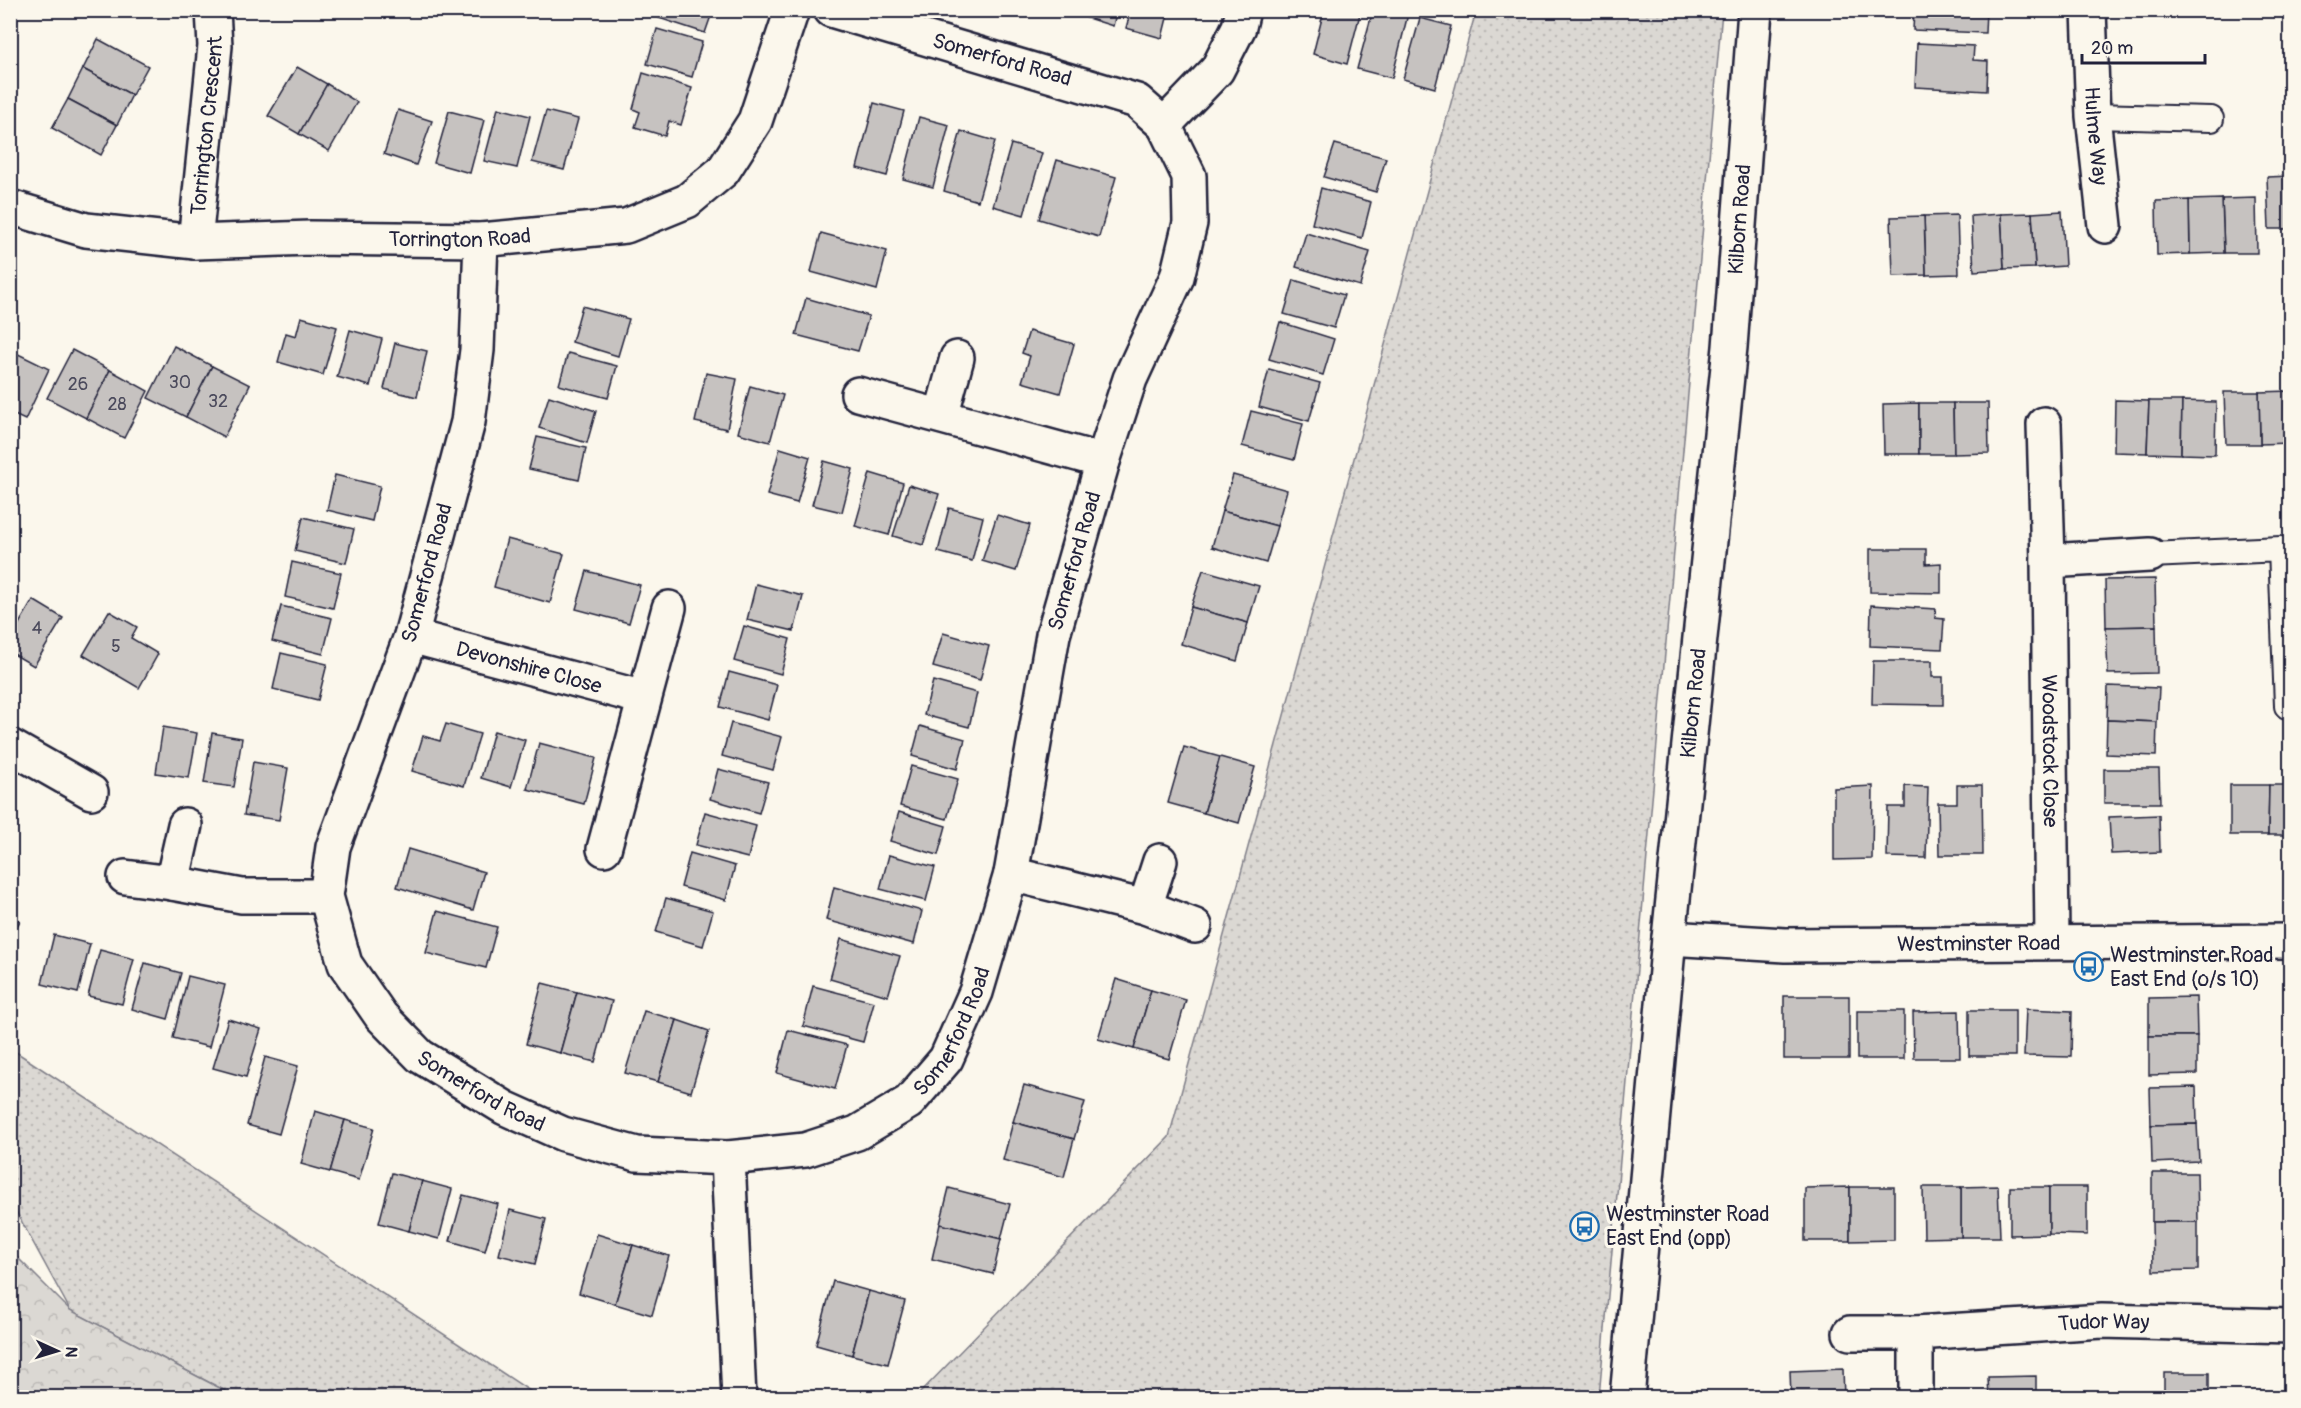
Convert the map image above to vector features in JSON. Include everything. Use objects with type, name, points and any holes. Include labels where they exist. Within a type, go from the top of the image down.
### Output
[{"type":"street","name":"Torrington Crescent","points":[[195,242],[215,46],[213,10]]},
{"type":"street","name":"Torrington Road","points":[[10,207],[86,230],[195,242],[310,238],[481,240],[626,226],[687,201],[723,171],[755,121],[792,10]]},
{"type":"street","name":"Somerford Road","points":[[481,240],[477,350],[468,422],[411,636],[333,847],[326,896],[345,964],[381,1016],[420,1056],[505,1108],[563,1134],[637,1154],[728,1158],[805,1150],[857,1134],[909,1102],[946,1059],[976,992],[1011,874],[1053,635],[1103,461],[1130,379],[1177,277],[1190,223],[1189,176],[1164,125],[1137,101],[831,10]]},
{"type":"street","points":[[1164,125],[1217,70],[1239,27],[1243,10]]},
{"type":"street","name":"Kilborn Road","points":[[1627,1398],[1669,939],[1730,347],[1755,10]]},
{"type":"street","name":"Hulme Way","points":[[2089,10],[2093,116],[2105,226]]},
{"type":"street","points":[[941,416],[957,358]]},
{"type":"street","points":[[858,394],[1103,461]]},
{"type":"street","name":"Woodstock Close","points":[[2044,424],[2048,561],[2052,941]]},
{"type":"street","points":[[2048,561],[2150,555]]},
{"type":"street","points":[[604,849],[669,608]]},
{"type":"street","name":"Devonshire Close","points":[[411,636],[644,698]]},
{"type":"street","points":[[10,746],[91,792]]},
{"type":"street","points":[[172,883],[185,825]]},
{"type":"street","points":[[1145,907],[1160,861]]},
{"type":"street","points":[[1011,874],[1145,907],[1195,926]]},
{"type":"street","points":[[125,877],[243,896],[326,896]]},
{"type":"street","name":"Westminster Road","points":[[1669,939],[1785,945],[2052,941],[2290,941]]},
{"type":"street","points":[[728,1158],[739,1398]]},
{"type":"street","name":"Tudor Way","points":[[1850,1333],[1916,1333],[2102,1321],[2290,1326]]},
{"type":"street","points":[[1916,1333],[1916,1398]]},
{"type":"lane","points":[[2093,116],[2211,119]]},
{"type":"lane","points":[[2150,555],[2281,549],[2287,706]]},
{"type":"green space","points":[[1476,11],[1722,11],[1599,1397],[916,1397],[1169,1137]]},
{"type":"green space","points":[[10,1048],[539,1397],[237,1397],[70,1310],[11,1202]]},
{"type":"green space","points":[[11,1251],[70,1310],[237,1397],[11,1397]]},
{"type":"building","points":[[662,10],[713,10],[705,33],[659,18]]},
{"type":"building","points":[[1082,10],[1117,10],[1113,26],[1081,16]]},
{"type":"building","points":[[1131,10],[1169,10],[1162,38],[1126,28]]},
{"type":"building","points":[[1324,10],[1361,10],[1347,64],[1313,54]]},
{"type":"building","points":[[1373,10],[1393,10],[1408,14],[1392,78],[1357,69]]},
{"type":"building","points":[[1914,10],[1986,10],[1985,33],[1913,30]]},
{"type":"building","points":[[1420,18],[1451,26],[1435,88],[1403,79]]},
{"type":"building","points":[[657,29],[702,42],[692,77],[647,64]]},
{"type":"building","points":[[98,39],[148,66],[132,95],[83,69]]},
{"type":"building","points":[[1917,43],[1974,46],[1973,60],[1988,61],[1987,91],[1915,87]]},
{"type":"building","points":[[297,67],[327,84],[299,134],[268,116]]},
{"type":"building","points":[[83,69],[132,95],[117,125],[68,99]]},
{"type":"building","points":[[643,73],[692,88],[681,125],[669,121],[665,136],[635,127],[640,112],[633,109]]},
{"type":"building","points":[[327,84],[357,102],[329,151],[299,134]]},
{"type":"building","points":[[68,99],[117,125],[101,155],[52,128]]},
{"type":"building","points":[[874,103],[904,111],[887,176],[857,168]]},
{"type":"building","points":[[498,108],[530,116],[517,168],[484,161]]},
{"type":"building","points":[[398,110],[432,121],[416,165],[384,154]]},
{"type":"building","points":[[449,111],[484,120],[470,173],[434,163]]},
{"type":"building","points":[[546,111],[578,119],[564,170],[532,162]]},
{"type":"building","points":[[919,117],[949,125],[933,187],[903,179]]},
{"type":"building","points":[[961,131],[995,141],[978,201],[944,191]]},
{"type":"building","points":[[1011,144],[1042,153],[1024,215],[993,206]]},
{"type":"building","points":[[1335,144],[1386,158],[1376,192],[1324,177]]},
{"type":"building","points":[[1057,160],[1116,177],[1099,237],[1039,219]]},
{"type":"building","points":[[2290,176],[2290,229],[2269,229],[2267,177]]},
{"type":"building","points":[[1321,188],[1371,202],[1362,238],[1312,224]]},
{"type":"building","points":[[2256,198],[2257,253],[2224,253],[2222,199]]},
{"type":"building","points":[[2222,199],[2224,253],[2190,254],[2189,200]]},
{"type":"building","points":[[2189,200],[2190,254],[2157,255],[2156,201]]},
{"type":"building","points":[[2062,211],[2065,266],[2035,268],[2032,213]]},
{"type":"building","points":[[2032,213],[2035,268],[2004,269],[2001,214]]},
{"type":"building","points":[[2001,214],[2004,269],[1974,271],[1971,216]]},
{"type":"building","points":[[1957,215],[1959,274],[1926,275],[1924,216]]},
{"type":"building","points":[[1924,216],[1926,275],[1893,276],[1891,217]]},
{"type":"building","points":[[821,233],[887,251],[877,290],[811,272]]},
{"type":"building","points":[[1306,233],[1370,252],[1360,286],[1296,267]]},
{"type":"building","points":[[1294,280],[1344,295],[1334,328],[1284,314]]},
{"type":"building","points":[[806,298],[869,316],[858,351],[796,335]]},
{"type":"building","points":[[582,306],[629,319],[618,356],[572,342]]},
{"type":"building","points":[[301,317],[337,327],[323,375],[278,362],[286,333],[296,336]]},
{"type":"building","points":[[1280,322],[1334,339],[1323,375],[1269,359]]},
{"type":"building","points":[[350,330],[382,339],[370,386],[337,377]]},
{"type":"building","points":[[1029,331],[1074,344],[1060,393],[1022,382],[1030,356],[1022,353]]},
{"type":"building","points":[[395,343],[427,351],[417,397],[384,389]]},
{"type":"building","points":[[174,346],[212,366],[186,417],[148,398]]},
{"type":"building","points":[[72,350],[110,370],[86,418],[47,398]]},
{"type":"building","points":[[12,351],[49,369],[25,420],[10,413]]},
{"type":"building","points":[[568,353],[617,366],[608,398],[559,385]]},
{"type":"building","points":[[212,366],[250,385],[224,437],[186,417]]},
{"type":"building","points":[[1269,369],[1320,383],[1309,421],[1259,407]]},
{"type":"building","points":[[110,370],[148,391],[124,438],[86,418]]},
{"type":"building","points":[[706,373],[737,379],[727,429],[695,422]]},
{"type":"building","points":[[750,386],[783,395],[770,442],[738,433]]},
{"type":"building","points":[[2290,391],[2290,443],[2260,444],[2259,392]]},
{"type":"building","points":[[2224,392],[2259,392],[2260,444],[2226,444]]},
{"type":"building","points":[[549,396],[596,411],[587,443],[539,428]]},
{"type":"building","points":[[2115,400],[2149,401],[2147,453],[2114,452]]},
{"type":"building","points":[[2149,401],[2182,401],[2181,454],[2147,453]]},
{"type":"building","points":[[2182,401],[2216,402],[2215,455],[2181,454]]},
{"type":"building","points":[[1919,403],[1919,454],[1884,454],[1883,404]]},
{"type":"building","points":[[1919,403],[1953,403],[1954,454],[1919,454]]},
{"type":"building","points":[[1953,403],[1988,403],[1989,453],[1954,454]]},
{"type":"building","points":[[1251,411],[1303,424],[1294,460],[1242,446]]},
{"type":"building","points":[[537,437],[586,448],[579,480],[529,469]]},
{"type":"building","points":[[780,448],[810,457],[797,503],[767,495]]},
{"type":"building","points":[[824,461],[853,469],[842,512],[812,505]]},
{"type":"building","points":[[870,473],[903,483],[889,535],[855,526]]},
{"type":"building","points":[[335,475],[380,486],[372,521],[327,510]]},
{"type":"building","points":[[1233,475],[1287,490],[1277,526],[1222,511]]},
{"type":"building","points":[[909,485],[939,494],[923,545],[893,536]]},
{"type":"building","points":[[949,508],[983,517],[972,561],[938,552]]},
{"type":"building","points":[[1222,511],[1277,526],[1266,563],[1212,547]]},
{"type":"building","points":[[997,515],[1030,525],[1016,571],[982,561]]},
{"type":"building","points":[[303,517],[354,529],[346,563],[295,551]]},
{"type":"building","points":[[507,539],[564,554],[550,603],[494,587]]},
{"type":"building","points":[[1870,549],[1926,549],[1926,564],[1941,563],[1941,593],[1870,592]]},
{"type":"building","points":[[292,562],[341,573],[333,608],[285,597]]},
{"type":"building","points":[[1203,570],[1259,586],[1248,623],[1191,607]]},
{"type":"building","points":[[587,571],[640,585],[629,623],[576,609]]},
{"type":"building","points":[[2155,579],[2156,626],[2106,627],[2105,580]]},
{"type":"building","points":[[756,584],[803,596],[794,631],[747,620]]},
{"type":"building","points":[[33,600],[63,618],[34,666],[10,652],[10,639]]},
{"type":"building","points":[[1871,605],[1936,609],[1935,618],[1944,619],[1942,649],[1870,646]]},
{"type":"building","points":[[281,606],[332,618],[323,654],[272,641]]},
{"type":"building","points":[[1191,607],[1248,623],[1237,661],[1181,644]]},
{"type":"building","points":[[109,611],[137,627],[131,638],[158,654],[139,688],[83,655]]},
{"type":"building","points":[[744,626],[790,639],[781,674],[734,661]]},
{"type":"building","points":[[2156,626],[2157,673],[2108,674],[2106,627]]},
{"type":"building","points":[[943,633],[989,646],[980,680],[933,667]]},
{"type":"building","points":[[281,653],[327,664],[318,700],[273,689]]},
{"type":"building","points":[[1873,661],[1932,661],[1932,677],[1943,677],[1943,705],[1872,704]]},
{"type":"building","points":[[729,672],[777,685],[768,720],[720,707]]},
{"type":"building","points":[[933,681],[977,693],[969,727],[924,715]]},
{"type":"building","points":[[2108,686],[2159,688],[2157,722],[2107,720]]},
{"type":"building","points":[[2107,720],[2157,722],[2156,756],[2106,754]]},
{"type":"building","points":[[731,723],[782,737],[773,770],[722,756]]},
{"type":"building","points":[[446,724],[480,734],[464,786],[412,771],[423,736],[440,741]]},
{"type":"building","points":[[920,726],[965,739],[957,769],[912,756]]},
{"type":"building","points":[[163,727],[197,733],[189,778],[156,773]]},
{"type":"building","points":[[494,731],[525,740],[511,787],[481,778]]},
{"type":"building","points":[[212,733],[242,738],[234,787],[204,783]]},
{"type":"building","points":[[539,743],[596,758],[584,804],[527,789]]},
{"type":"building","points":[[1184,747],[1220,757],[1204,813],[1168,803]]},
{"type":"building","points":[[1220,757],[1255,767],[1239,823],[1204,813]]},
{"type":"building","points":[[253,762],[288,768],[279,820],[244,815]]},
{"type":"building","points":[[911,766],[958,779],[947,819],[900,806]]},
{"type":"building","points":[[718,769],[768,782],[759,813],[710,799]]},
{"type":"building","points":[[2104,769],[2159,769],[2160,803],[2104,803]]},
{"type":"building","points":[[1957,785],[1982,785],[1983,855],[1939,855],[1938,803],[1957,803]]},
{"type":"building","points":[[2230,785],[2269,785],[2268,835],[2230,835]]},
{"type":"building","points":[[2269,785],[2290,785],[2290,835],[2268,835]]},
{"type":"building","points":[[1873,786],[1872,859],[1834,860],[1834,788]]},
{"type":"building","points":[[1905,786],[1928,787],[1926,858],[1887,857],[1888,807],[1905,807]]},
{"type":"building","points":[[705,812],[756,826],[748,858],[696,845]]},
{"type":"building","points":[[899,812],[946,826],[938,855],[890,841]]},
{"type":"building","points":[[2159,815],[2160,852],[2111,854],[2109,817]]},
{"type":"building","points":[[408,849],[484,872],[473,910],[397,887]]},
{"type":"building","points":[[690,853],[735,866],[726,900],[681,887]]},
{"type":"building","points":[[889,855],[935,867],[926,901],[880,889]]},
{"type":"building","points":[[834,887],[922,911],[914,944],[826,920]]},
{"type":"building","points":[[666,898],[713,911],[703,946],[656,932]]},
{"type":"building","points":[[437,911],[497,927],[486,968],[426,953]]},
{"type":"building","points":[[10,915],[20,921],[10,938]]},
{"type":"building","points":[[54,935],[90,944],[78,993],[42,984]]},
{"type":"building","points":[[841,939],[900,956],[888,996],[830,979]]},
{"type":"building","points":[[100,950],[134,959],[122,1004],[88,996]]},
{"type":"building","points":[[145,963],[181,973],[168,1019],[132,1009]]},
{"type":"building","points":[[188,976],[225,985],[209,1047],[173,1038]]},
{"type":"building","points":[[1116,979],[1151,990],[1134,1049],[1098,1039]]},
{"type":"building","points":[[542,983],[577,992],[560,1053],[526,1044]]},
{"type":"building","points":[[813,986],[874,1002],[863,1042],[803,1026]]},
{"type":"building","points":[[1151,990],[1186,1000],[1169,1059],[1134,1049]]},
{"type":"building","points":[[577,992],[612,1001],[595,1062],[560,1053]]},
{"type":"building","points":[[1784,996],[1849,996],[1849,1059],[1784,1059]]},
{"type":"building","points":[[2196,997],[2197,1036],[2149,1036],[2149,998]]},
{"type":"building","points":[[2026,1009],[2072,1011],[2071,1057],[2024,1056]]},
{"type":"building","points":[[1969,1010],[2015,1010],[2015,1056],[1969,1056]]},
{"type":"building","points":[[644,1011],[677,1020],[658,1082],[625,1073]]},
{"type":"building","points":[[1857,1011],[1904,1011],[1904,1059],[1857,1059]]},
{"type":"building","points":[[1959,1011],[1960,1058],[1914,1058],[1913,1012]]},
{"type":"building","points":[[228,1019],[261,1029],[246,1077],[213,1068]]},
{"type":"building","points":[[677,1020],[709,1031],[691,1092],[658,1082]]},
{"type":"building","points":[[788,1030],[847,1045],[835,1089],[777,1073]]},
{"type":"building","points":[[2149,1036],[2197,1036],[2197,1074],[2149,1075]]},
{"type":"building","points":[[265,1057],[298,1066],[279,1134],[247,1125]]},
{"type":"building","points":[[1024,1085],[1085,1102],[1074,1139],[1013,1122]]},
{"type":"building","points":[[2196,1087],[2197,1124],[2151,1125],[2150,1088]]},
{"type":"building","points":[[315,1111],[345,1120],[330,1172],[301,1164]]},
{"type":"building","points":[[345,1120],[374,1128],[359,1180],[330,1172]]},
{"type":"building","points":[[1013,1122],[1074,1139],[1064,1177],[1003,1160]]},
{"type":"building","points":[[2197,1124],[2199,1161],[2152,1163],[2151,1125]]},
{"type":"building","points":[[392,1173],[422,1181],[409,1231],[379,1223]]},
{"type":"building","points":[[2152,1173],[2197,1173],[2198,1222],[2152,1222]]},
{"type":"building","points":[[422,1181],[452,1189],[439,1239],[409,1231]]},
{"type":"building","points":[[1998,1186],[2000,1237],[1961,1237],[1961,1187]]},
{"type":"building","points":[[1850,1187],[1850,1241],[1805,1241],[1805,1188]]},
{"type":"building","points":[[1850,1187],[1894,1187],[1894,1240],[1850,1241]]},
{"type":"building","points":[[1923,1187],[1961,1187],[1961,1237],[1924,1238]]},
{"type":"building","points":[[2010,1187],[2049,1187],[2049,1234],[2010,1235]]},
{"type":"building","points":[[2049,1187],[2087,1187],[2087,1235],[2049,1234]]},
{"type":"building","points":[[949,1188],[1010,1204],[1001,1239],[940,1224]]},
{"type":"building","points":[[463,1195],[498,1204],[485,1251],[450,1241]]},
{"type":"building","points":[[510,1210],[546,1219],[535,1264],[499,1255]]},
{"type":"building","points":[[2152,1222],[2198,1222],[2198,1270],[2153,1271]]},
{"type":"building","points":[[940,1224],[1001,1239],[993,1274],[932,1259]]},
{"type":"building","points":[[597,1234],[633,1245],[615,1304],[579,1293]]},
{"type":"building","points":[[633,1245],[669,1256],[652,1315],[615,1304]]},
{"type":"building","points":[[833,1281],[869,1291],[852,1355],[816,1345]]},
{"type":"building","points":[[869,1291],[905,1301],[888,1364],[852,1355]]},
{"type":"building","points":[[1843,1369],[1844,1398],[1791,1398],[1790,1371]]},
{"type":"building","points":[[2164,1373],[2209,1373],[2209,1398],[2164,1398]]},
{"type":"building","points":[[2036,1376],[2036,1398],[1989,1398],[1988,1377]]},
{"type":"place","name":"Westminster Road East End (o/s 10)","points":[[2089,967]]},
{"type":"place","name":"Westminster Road East End (opp)","points":[[1585,1226]]}]
